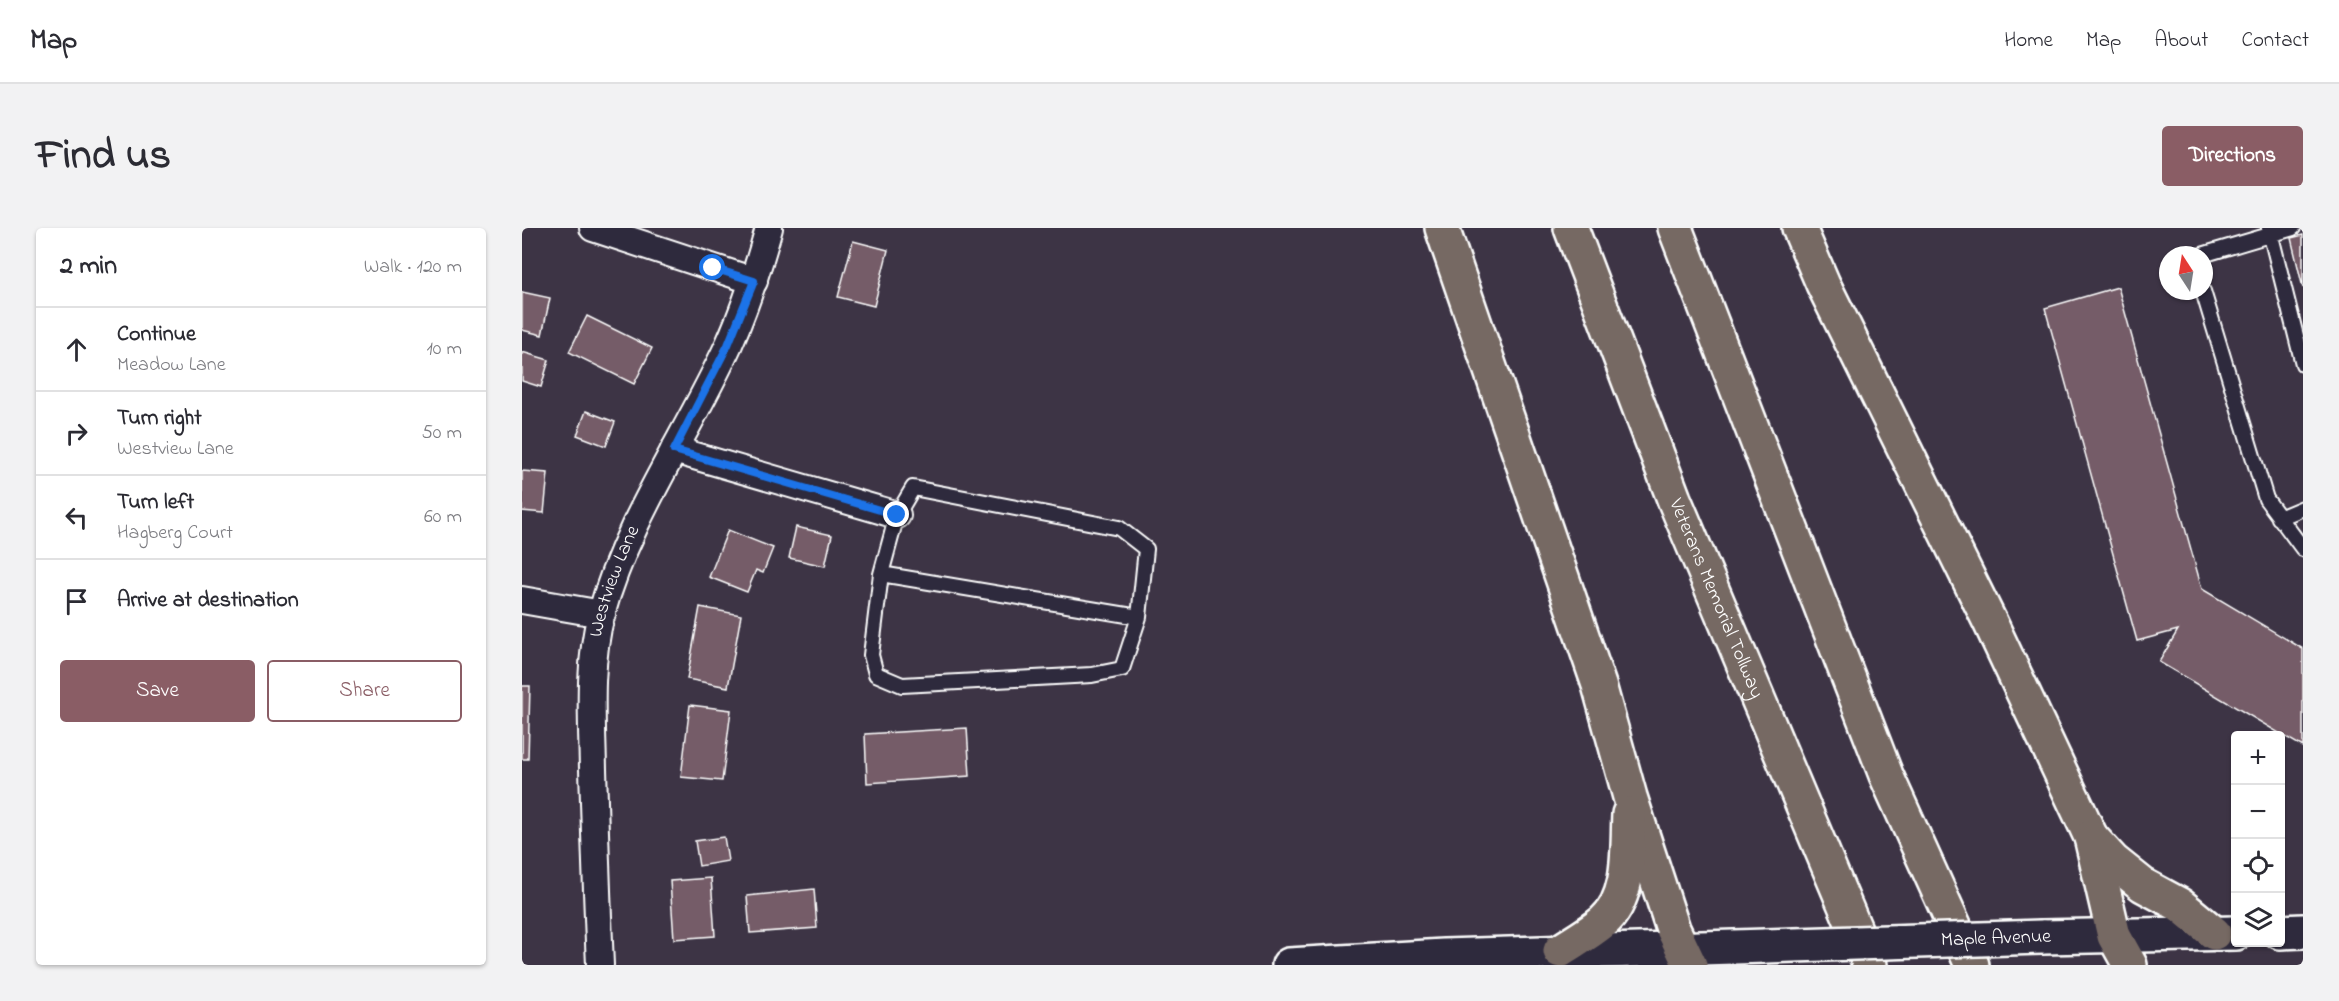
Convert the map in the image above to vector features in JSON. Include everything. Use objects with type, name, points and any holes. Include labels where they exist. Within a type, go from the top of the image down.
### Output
[{"type":"highway","points":[[1442,228],[1599,685],[1630,797],[1673,929],[1687,957]]},
{"type":"highway","name":"Veterans Memorial Tollway","points":[[1571,228],[1674,500],[1870,965]]},
{"type":"highway","points":[[1675,228],[1886,775],[1972,965]]},
{"type":"highway","points":[[1799,228],[1823,284],[1990,622],[2091,837],[2114,936],[2130,965]]},
{"type":"highway","points":[[1560,951],[1605,921],[1619,903],[1625,878],[1630,797]]},
{"type":"highway","points":[[2091,837],[2113,861],[2144,885],[2224,933]]},
{"type":"main road","points":[[2285,932],[2303,931]]},
{"type":"main road","name":"Maple Avenue","points":[[1289,965],[1560,951],[1687,957],[1766,946],[2224,933]]},
{"type":"street","points":[[593,228],[754,281]]},
{"type":"street","name":"Westview Lane","points":[[600,965],[592,730],[595,656],[602,614],[628,544],[728,345],[754,281],[769,228]]},
{"type":"street","points":[[674,450],[897,515]]},
{"type":"street","points":[[522,600],[602,614]]},
{"type":"lane","points":[[2213,251],[2270,231],[2293,228]]},
{"type":"lane","points":[[2270,231],[2303,364]]},
{"type":"lane","points":[[2206,300],[2266,499],[2303,549]]},
{"type":"lane","points":[[913,488],[1119,528],[1146,549],[1139,617],[1122,669],[1092,675],[902,686],[876,674],[871,655],[881,574],[897,515],[913,488]]},
{"type":"lane","points":[[2279,518],[2303,508]]},
{"type":"lane","points":[[881,574],[1139,617]]},
{"type":"building","points":[[2303,235],[2303,288],[2291,238]]},
{"type":"building","points":[[853,241],[888,250],[874,306],[838,297]]},
{"type":"building","points":[[2118,287],[2202,589],[2303,649],[2303,747],[2285,736],[2285,731],[2276,731],[2159,662],[2178,630],[2137,641],[2045,308]]},
{"type":"building","points":[[522,292],[550,298],[542,335],[522,330]]},
{"type":"building","points":[[587,316],[652,348],[634,384],[569,352]]},
{"type":"building","points":[[522,352],[549,360],[541,387],[522,381]]},
{"type":"building","points":[[586,411],[615,422],[606,446],[577,435]]},
{"type":"building","points":[[522,471],[548,473],[544,513],[522,511]]},
{"type":"building","points":[[796,527],[832,535],[825,566],[789,558]]},
{"type":"building","points":[[728,530],[773,548],[763,573],[756,570],[747,592],[709,577]]},
{"type":"building","points":[[700,607],[741,615],[728,687],[687,679]]},
{"type":"building","points":[[522,686],[530,686],[528,759],[522,759]]},
{"type":"building","points":[[690,705],[731,710],[722,781],[681,777]]},
{"type":"building","points":[[967,728],[970,776],[867,783],[865,734]]},
{"type":"building","points":[[724,837],[728,861],[699,866],[695,841]]},
{"type":"building","points":[[711,878],[715,936],[674,939],[670,881]]},
{"type":"building","points":[[814,889],[817,928],[750,933],[747,896]]},
{"type":"route","points":[[713,268],[754,281],[728,345],[674,450],[897,515]]}]
